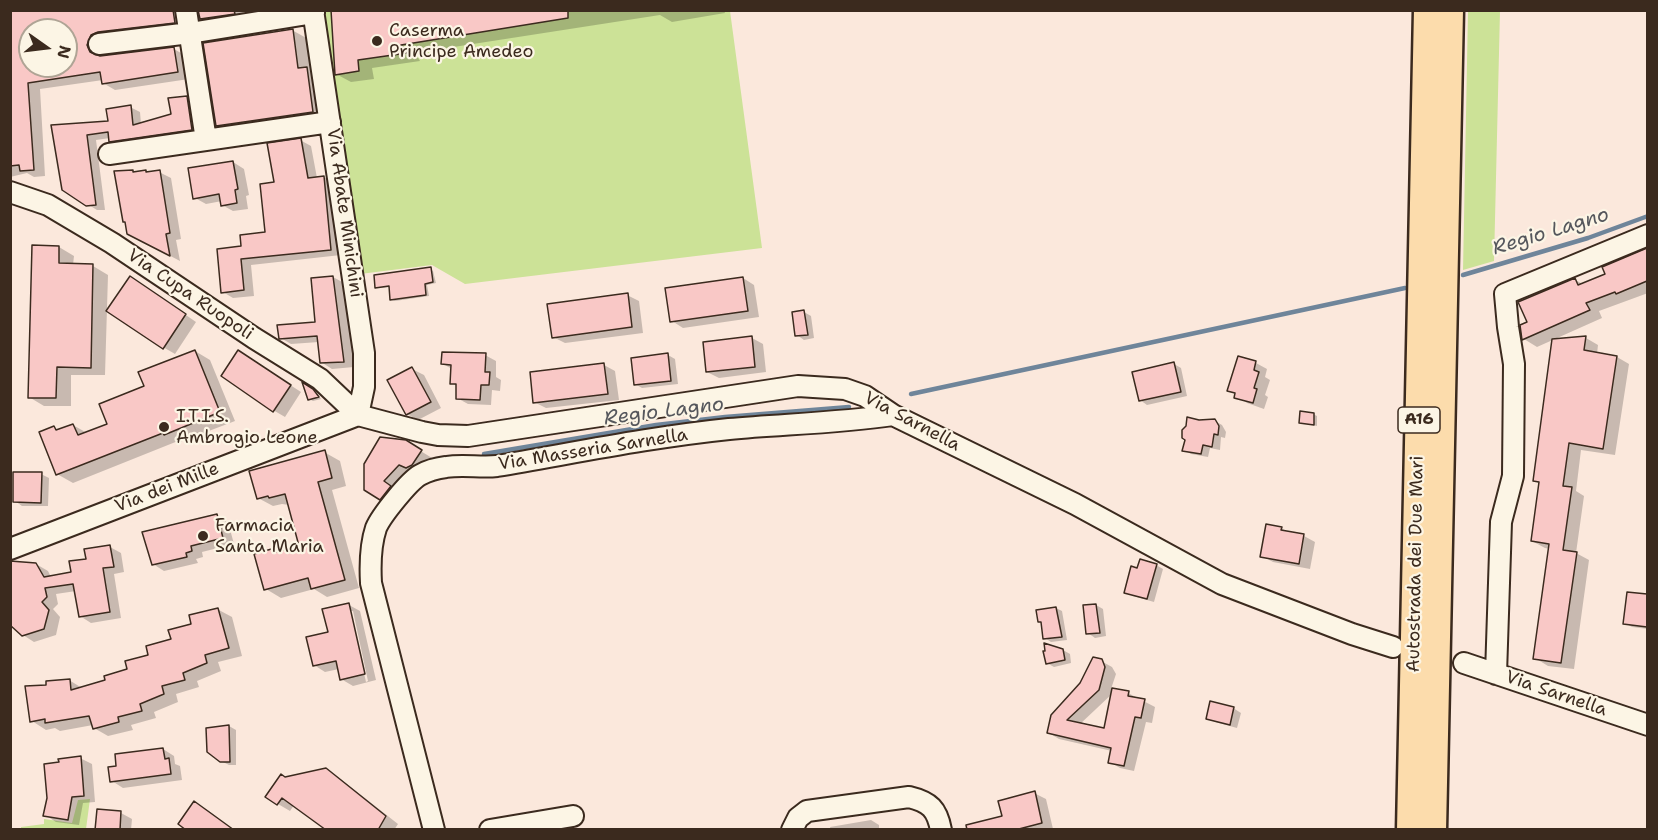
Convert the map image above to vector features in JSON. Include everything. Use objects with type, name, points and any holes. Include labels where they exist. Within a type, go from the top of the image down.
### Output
[{"type":"highway","name":"Autostrada dei Due Mari","points":[[1411,830],[1428,10]]},
{"type":"highway","name":"Autostrada dei Due Mari","points":[[1432,830],[1449,10]]},
{"type":"street","points":[[186,10],[206,140]]},
{"type":"street","points":[[99,44],[190,33],[313,12]]},
{"type":"street","name":"Via Abate Minichini","points":[[313,12],[364,353],[364,387],[358,415]]},
{"type":"street","points":[[109,154],[330,122]]},
{"type":"street","name":"Via Cupa Ruopoli","points":[[10,192],[48,205],[112,243],[254,338],[320,379],[358,415]]},
{"type":"street","points":[[1496,674],[1501,522],[1513,476],[1515,364],[1505,294],[1647,235]]},
{"type":"street","name":"Via Sarnella","points":[[358,415],[430,434],[468,436],[798,386],[844,389],[865,396],[894,414],[1075,504],[1222,584],[1352,634],[1393,646]]},
{"type":"street","name":"Via Masseria Sarnella","points":[[434,830],[371,583],[370,558],[376,529],[385,513],[418,476],[444,467],[471,465],[483,468],[650,439],[729,429],[846,421],[894,414]]},
{"type":"street","name":"Via dei Mille","points":[[10,549],[358,415]]},
{"type":"street","points":[[468,436],[471,465]]},
{"type":"street","name":"Via Sarnella","points":[[1464,663],[1647,725]]},
{"type":"street","points":[[792,830],[798,818],[807,811],[909,797],[931,806],[938,815],[941,830]]},
{"type":"street","points":[[490,830],[573,816]]},
{"type":"green space","points":[[319,11],[730,11],[762,248],[465,284],[432,265],[360,274]]},
{"type":"green space","points":[[1468,11],[1500,11],[1494,261],[1463,270]]},
{"type":"green space","points":[[90,799],[86,829],[21,829],[21,827],[44,824],[44,819],[72,823],[78,800]]},
{"type":"building","points":[[10,10],[173,10],[175,23],[98,32],[91,35],[87,45],[90,52],[100,56],[174,47],[178,72],[102,84],[100,72],[78,75],[78,18],[18,18],[18,78],[61,78],[28,83],[34,170],[20,171],[19,165],[10,166]]},
{"type":"building","points":[[198,10],[234,10],[235,14],[200,19]]},
{"type":"building","name":"Caserma Principe Amedeo","points":[[331,10],[568,10],[568,18],[401,45],[407,53],[358,60],[359,71],[335,75]]},
{"type":"building","points":[[293,29],[298,68],[307,67],[313,112],[216,126],[203,43]]},
{"type":"building","points":[[187,96],[192,130],[109,142],[108,132],[87,135],[96,205],[86,206],[62,190],[51,125],[108,121],[106,109],[131,105],[133,125],[171,114],[168,98]]},
{"type":"building","points":[[301,138],[308,178],[324,176],[331,250],[241,259],[244,290],[221,293],[217,249],[241,246],[240,235],[265,232],[260,184],[274,182],[267,143]]},
{"type":"building","points":[[233,161],[238,189],[235,190],[237,203],[221,206],[219,194],[193,199],[188,168]]},
{"type":"building","points":[[133,170],[133,172],[146,170],[146,172],[160,170],[170,233],[166,234],[170,256],[127,234],[114,171]]},
{"type":"building","points":[[32,245],[59,246],[59,263],[93,264],[91,368],[57,367],[56,398],[28,398]]},
{"type":"building","points":[[1647,248],[1647,281],[1586,303],[1590,310],[1522,340],[1520,325],[1527,322],[1518,302],[1575,278],[1578,285],[1605,274],[1602,267]]},
{"type":"building","points":[[431,267],[433,282],[425,284],[426,295],[390,300],[389,286],[375,288],[374,275]]},
{"type":"building","points":[[130,276],[186,314],[163,349],[106,311]]},
{"type":"building","points":[[333,276],[344,362],[320,363],[317,336],[279,339],[277,325],[315,322],[311,278]]},
{"type":"building","points":[[743,277],[748,311],[670,322],[665,288]]},
{"type":"building","points":[[628,293],[632,327],[552,338],[547,304]]},
{"type":"building","points":[[804,310],[808,335],[795,336],[792,312]]},
{"type":"building","points":[[752,336],[755,367],[706,372],[703,342]]},
{"type":"building","points":[[1586,336],[1584,350],[1617,356],[1603,449],[1569,443],[1563,486],[1572,487],[1563,550],[1577,552],[1561,663],[1533,659],[1549,544],[1531,541],[1539,482],[1533,481],[1552,339]]},
{"type":"building","name":"I.T.I.S. Ambrogio Leone","points":[[195,350],[220,412],[56,475],[39,432],[54,426],[56,430],[73,424],[78,435],[107,424],[99,404],[144,386],[138,372]]},
{"type":"building","points":[[238,350],[291,385],[273,412],[221,376]]},
{"type":"building","points":[[442,352],[486,353],[485,372],[490,372],[489,385],[481,385],[480,400],[456,399],[456,384],[450,384],[451,365],[441,364]]},
{"type":"building","points":[[668,353],[671,381],[634,385],[631,358]]},
{"type":"building","points":[[1238,356],[1256,361],[1254,370],[1259,372],[1254,388],[1257,389],[1253,403],[1234,398],[1235,393],[1227,391]]},
{"type":"building","points":[[1174,362],[1181,392],[1139,401],[1132,372]]},
{"type":"building","points":[[604,363],[608,394],[533,403],[530,372]]},
{"type":"building","points":[[412,367],[431,402],[406,415],[387,380]]},
{"type":"building","points":[[302,382],[313,389],[319,397],[308,400]]},
{"type":"building","points":[[1300,411],[1314,413],[1314,425],[1299,423]]},
{"type":"building","points":[[1187,417],[1199,420],[1215,419],[1219,426],[1218,435],[1214,434],[1212,447],[1203,445],[1201,454],[1182,451],[1185,440],[1182,438],[1182,430],[1186,426]]},
{"type":"building","points":[[380,437],[406,440],[422,450],[412,465],[406,468],[399,465],[384,481],[391,486],[380,500],[364,490],[364,464]]},
{"type":"building","points":[[325,450],[332,478],[318,482],[345,580],[311,589],[308,578],[264,590],[254,554],[275,548],[276,552],[299,546],[285,494],[257,499],[249,471]]},
{"type":"building","points":[[13,472],[42,472],[41,503],[13,502]]},
{"type":"building","points":[[217,514],[223,538],[191,546],[192,551],[186,553],[187,557],[152,565],[142,532]]},
{"type":"building","points":[[1266,524],[1282,527],[1281,530],[1304,534],[1299,564],[1260,557]]},
{"type":"building","points":[[110,545],[114,567],[103,568],[110,612],[79,617],[73,584],[45,588],[47,597],[42,602],[49,610],[44,629],[22,636],[10,625],[10,561],[36,563],[44,577],[71,572],[69,561],[86,559],[84,549]]},
{"type":"building","points":[[1140,559],[1157,564],[1147,599],[1124,593],[1131,566],[1137,568]]},
{"type":"building","points":[[1627,592],[1647,594],[1647,627],[1623,624]]},
{"type":"building","points":[[349,603],[365,674],[340,680],[336,661],[313,666],[306,637],[328,632],[322,609]]},
{"type":"building","points":[[1096,604],[1100,633],[1086,634],[1083,605]]},
{"type":"building","points":[[1056,607],[1062,637],[1043,639],[1041,622],[1038,622],[1036,610]]},
{"type":"building","points":[[218,608],[229,648],[205,655],[207,663],[183,673],[185,680],[162,686],[164,694],[140,704],[142,711],[118,717],[119,722],[93,729],[89,716],[45,723],[45,719],[30,722],[25,686],[46,685],[46,681],[70,679],[71,690],[105,680],[104,676],[127,669],[125,661],[148,655],[146,646],[171,639],[168,630],[191,624],[189,615]]},
{"type":"building","points":[[1044,643],[1063,649],[1065,660],[1046,664]]},
{"type":"building","points":[[1093,657],[1102,659],[1105,667],[1099,690],[1067,720],[1104,728],[1112,688],[1129,691],[1128,696],[1145,699],[1141,718],[1135,717],[1124,766],[1108,763],[1111,748],[1047,733],[1051,715],[1080,683]]},
{"type":"building","points":[[1210,701],[1234,707],[1230,725],[1206,719]]},
{"type":"building","points":[[229,725],[230,762],[220,762],[207,752],[206,728]]},
{"type":"building","points":[[163,748],[165,759],[169,758],[171,774],[110,782],[108,767],[116,766],[115,754]]},
{"type":"building","points":[[81,756],[84,796],[72,797],[68,820],[43,816],[47,798],[44,764],[59,762],[58,759]]},
{"type":"building","points":[[326,768],[386,816],[378,830],[326,830],[282,798],[277,805],[265,797],[281,774],[285,777]]},
{"type":"building","points":[[1035,791],[1042,823],[1015,830],[967,830],[966,825],[1002,816],[998,801]]},
{"type":"building","points":[[194,801],[234,830],[186,830],[178,824]]},
{"type":"building","points":[[97,809],[121,811],[120,830],[95,830]]},
{"type":"waterway","name":"Regio Lagno","points":[[1463,275],[1588,238],[1648,216]]},
{"type":"waterway","points":[[911,394],[1405,288]]},
{"type":"waterway","name":"Regio Lagno","points":[[484,454],[656,425],[849,407]]},
{"type":"place","name":"Caserma Principe Amedeo","points":[[377,41]]},
{"type":"place","name":"I.T.I.S. Ambrogio Leone","points":[[164,427]]},
{"type":"place","name":"Farmacia Santa Maria","points":[[203,536]]}]
